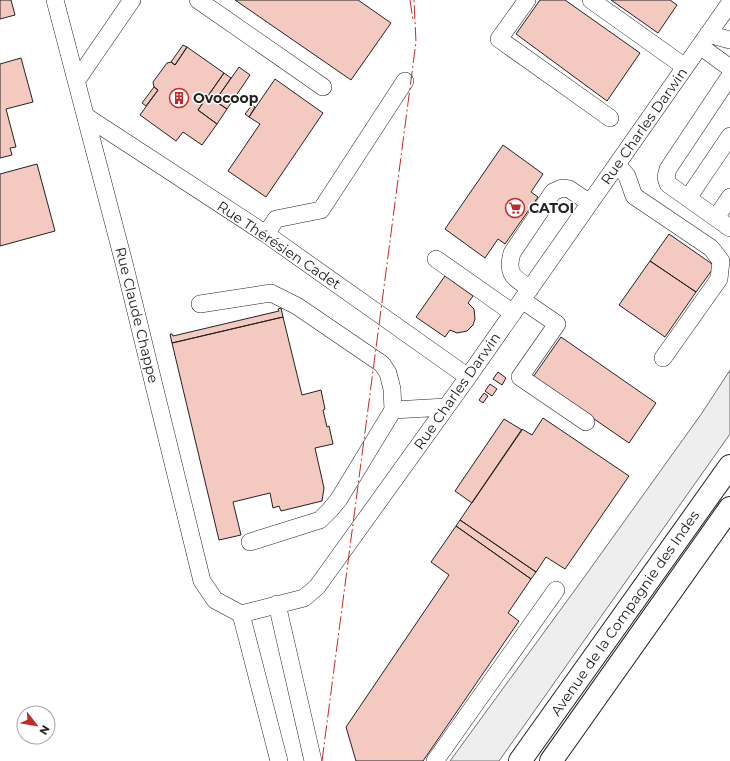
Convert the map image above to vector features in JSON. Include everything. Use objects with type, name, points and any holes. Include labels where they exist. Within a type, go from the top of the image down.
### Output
[{"type":"main road","name":"Avenue de la Compagnie des Indes","points":[[520,761],[730,466]]},
{"type":"main road","name":"Avenue de la Compagnie des Indes","points":[[551,761],[730,508]]},
{"type":"street","name":"Rue Claude Chappe","points":[[55,0],[124,263],[202,581],[215,600],[241,614]]},
{"type":"street","points":[[77,80],[132,0]]},
{"type":"street","points":[[198,0],[323,87]]},
{"type":"street","points":[[527,0],[499,39],[610,118]]},
{"type":"street","points":[[591,0],[685,67]]},
{"type":"street","name":"Rue Charles Darwin","points":[[241,614],[304,598],[317,587],[522,301],[730,3]]},
{"type":"street","points":[[704,40],[730,40]]},
{"type":"street","points":[[704,40],[730,68]]},
{"type":"street","points":[[730,76],[668,169],[666,177],[668,184],[730,228]]},
{"type":"street","points":[[266,234],[276,219],[321,210],[405,81]]},
{"type":"street","name":"Rue Thérésien Cadet","points":[[87,118],[266,234],[468,377]]},
{"type":"street","points":[[688,198],[730,136]]},
{"type":"street","points":[[617,164],[627,176],[634,196],[711,248],[721,261],[719,279],[664,358]]},
{"type":"street","points":[[522,301],[509,263],[512,253],[553,192],[562,188],[569,189],[590,203]]},
{"type":"street","points":[[716,218],[730,197]]},
{"type":"street","points":[[436,259],[522,301],[557,324],[520,377],[586,422]]},
{"type":"street","points":[[200,304],[270,293],[297,306],[382,364],[388,373],[392,410],[339,499],[320,520],[250,542]]},
{"type":"street","points":[[392,410],[446,407]]},
{"type":"street","name":"Avenue de la Compagnie des Indes","points":[[534,761],[730,484]]},
{"type":"street","points":[[435,761],[556,590]]},
{"type":"street","points":[[277,604],[313,761]]},
{"type":"street","points":[[241,614],[279,761]]},
{"type":"shaded area","points":[[730,370],[730,434],[499,761],[450,761],[702,413]]},
{"type":"building","points":[[0,0],[11,0],[15,15],[0,19]]},
{"type":"building","points":[[235,0],[358,0],[391,23],[351,80]]},
{"type":"building","points":[[540,0],[565,0],[640,53],[607,101],[516,34]]},
{"type":"building","points":[[611,0],[670,0],[677,5],[658,33]]},
{"type":"building","points":[[183,45],[187,47],[175,65],[171,62]]},
{"type":"building","name":"Ovocoop","points":[[187,47],[224,73],[198,110],[217,124],[202,145],[183,132],[176,141],[140,115],[158,90],[154,87],[153,82],[167,63],[171,62],[175,65]]},
{"type":"building","points":[[21,58],[33,102],[6,109],[16,147],[10,148],[12,155],[0,158],[0,64]]},
{"type":"building","points":[[239,67],[250,75],[227,109],[215,101]]},
{"type":"building","points":[[224,73],[231,78],[215,101],[227,109],[217,124],[198,110]]},
{"type":"building","points":[[275,79],[323,113],[266,197],[228,171],[260,124],[249,117]]},
{"type":"building","points":[[154,87],[158,90],[146,106],[142,103]]},
{"type":"building","points":[[252,105],[255,107],[249,117],[245,114]]},
{"type":"building","points":[[503,145],[543,174],[531,192],[538,197],[505,244],[498,239],[485,258],[445,229]]},
{"type":"building","points":[[37,164],[55,231],[0,246],[0,174]]},
{"type":"building","points":[[669,234],[715,266],[696,292],[650,261]]},
{"type":"building","points":[[650,261],[696,292],[665,337],[619,305]]},
{"type":"building","points":[[445,276],[473,296],[468,303],[474,309],[475,319],[473,325],[467,331],[457,333],[450,330],[445,337],[416,317]]},
{"type":"building","points":[[281,308],[283,317],[172,343],[170,334],[173,336],[279,311],[278,309]]},
{"type":"building","points":[[283,317],[302,395],[321,390],[325,409],[323,410],[327,427],[329,426],[333,444],[315,448],[324,488],[322,501],[281,511],[279,506],[273,508],[270,493],[233,502],[241,535],[219,540],[172,343]]},
{"type":"building","points":[[561,337],[656,403],[629,443],[533,377]]},
{"type":"building","points":[[498,372],[506,378],[502,385],[493,379]]},
{"type":"building","points":[[490,384],[497,389],[492,396],[485,391]]},
{"type":"building","points":[[484,393],[488,396],[483,403],[479,400]]},
{"type":"building","points":[[543,418],[629,476],[565,569],[546,557],[536,572],[460,520],[522,429],[532,435]]},
{"type":"building","points":[[504,419],[522,430],[472,503],[455,491]]},
{"type":"building","points":[[460,520],[536,572],[531,579],[456,526]]},
{"type":"building","points":[[456,526],[531,579],[508,613],[519,621],[423,761],[356,761],[346,727],[449,575],[431,562]]},
{"type":"power","points":[[410,0],[413,20]]},
{"type":"power","points":[[322,761],[416,42],[414,0]]},
{"type":"place","name":"Ovocoop","points":[[179,98]]},
{"type":"place","name":"CATOI","points":[[515,208]]}]
